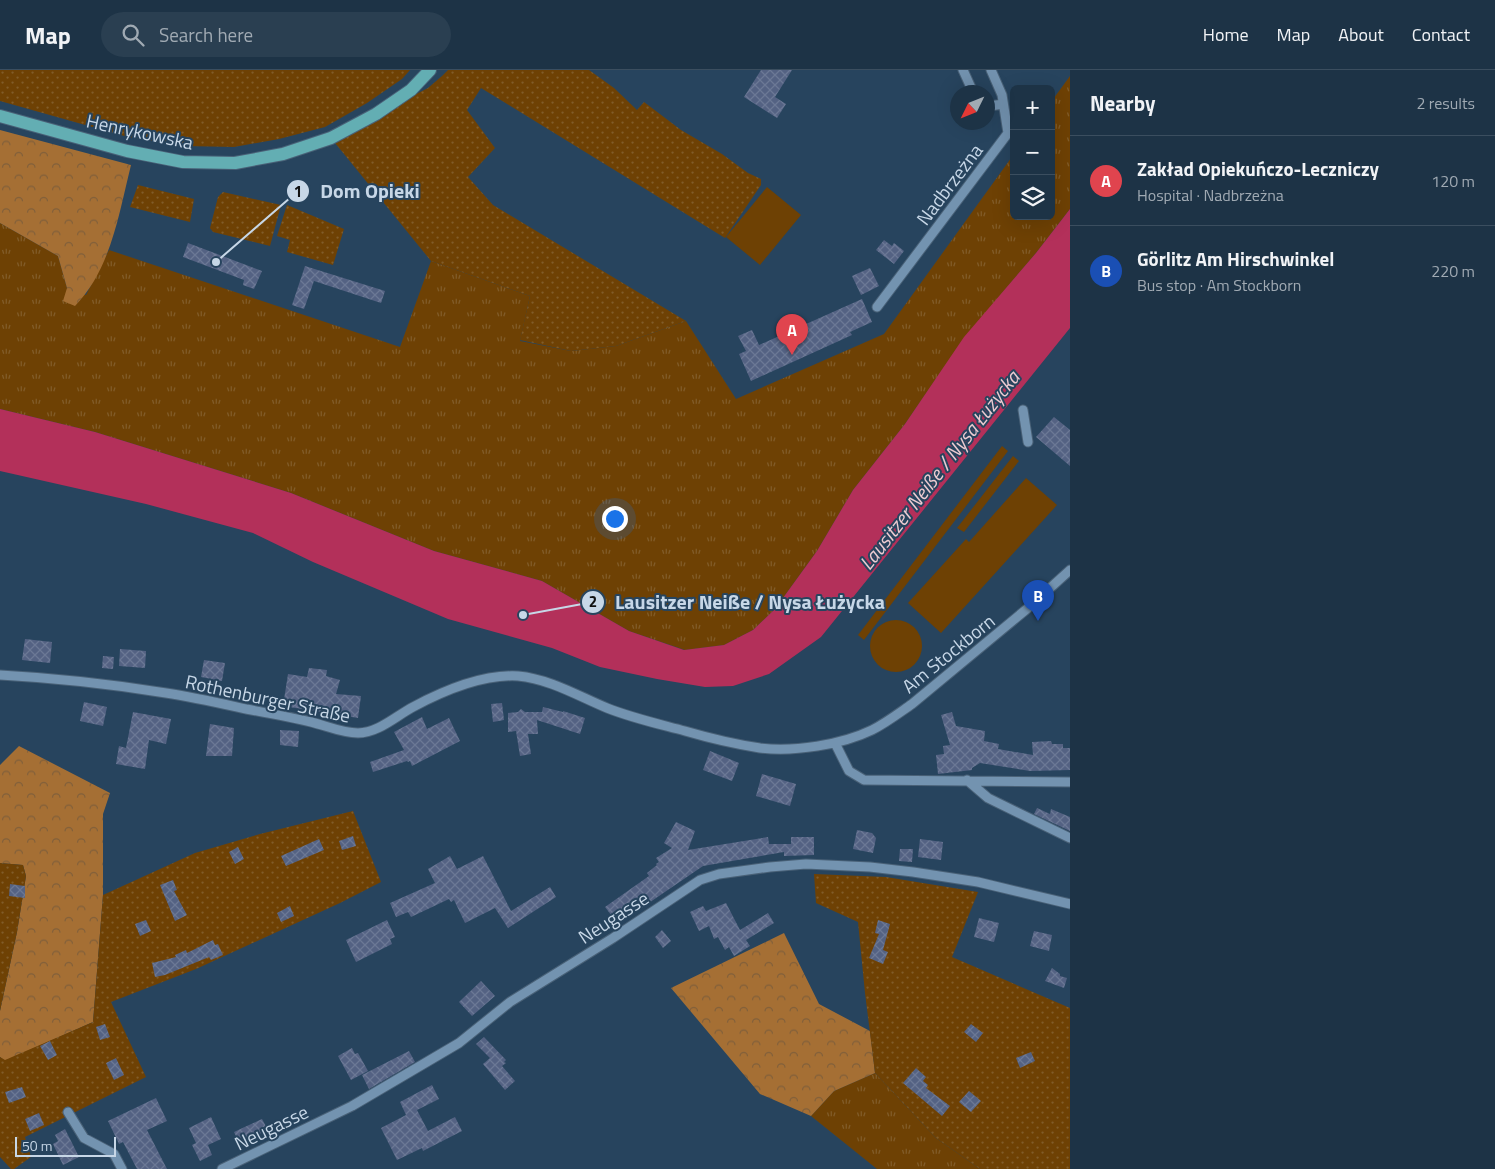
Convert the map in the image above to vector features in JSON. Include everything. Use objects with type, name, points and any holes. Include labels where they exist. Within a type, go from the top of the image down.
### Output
[{"type":"main road","name":"Henrykowska","points":[[0,116],[127,150],[183,162],[235,163],[283,154],[331,138],[376,114],[411,90],[430,70]]},
{"type":"street","points":[[963,70],[970,85]]},
{"type":"street","name":"Nadbrzeżna","points":[[877,307],[1008,133],[1002,95],[992,70]]},
{"type":"street","points":[[995,105],[1003,104]]},
{"type":"street","points":[[1023,410],[1028,442]]},
{"type":"street","name":"Am Stockborn","points":[[836,743],[872,730],[912,704],[1028,608],[1070,570]]},
{"type":"street","name":"Rothenburger Straße","points":[[0,675],[50,678],[166,693],[293,718],[355,733],[376,729],[415,706],[457,688],[500,676],[518,676],[538,679],[556,685],[608,708],[634,717],[709,737],[761,748],[794,748],[836,743]]},
{"type":"street","points":[[836,743],[849,771],[864,780],[1070,782]]},
{"type":"street","points":[[967,780],[988,798],[1070,838]]},
{"type":"street","name":"Neugasse","points":[[222,1169],[352,1106],[459,1043],[510,1002],[700,880],[719,874],[806,864],[870,867],[978,882],[1070,904]]},
{"type":"street","points":[[68,1112],[84,1138],[114,1154],[122,1169]]},
{"type":"green space","points":[[0,70],[410,70],[402,79],[367,103],[325,127],[279,139],[234,147],[184,146],[128,137],[0,101]]},
{"type":"green space","points":[[448,70],[589,70],[614,88],[637,110],[644,102],[681,130],[722,154],[748,173],[761,179],[761,185],[725,238],[481,88],[467,110],[495,148],[468,177],[493,205],[686,321],[616,346],[571,351],[520,340],[530,296],[431,261],[331,138],[428,88]]},
{"type":"green space","points":[[1070,76],[1070,209],[1036,253],[964,338],[905,424],[853,490],[817,551],[775,609],[753,630],[724,645],[685,650],[629,631],[542,581],[434,551],[291,493],[95,432],[0,409],[0,223],[58,256],[67,288],[86,295],[109,250],[400,347],[431,261],[530,296],[520,341],[571,351],[616,346],[686,321],[736,399],[884,334],[1010,160],[1010,220],[1055,220],[1055,97]]},
{"type":"green space","points":[[0,130],[131,165],[118,221],[105,258],[87,291],[75,306],[63,301],[67,288],[58,256],[0,223]]},
{"type":"green space","points":[[138,185],[194,199],[190,222],[130,207]]},
{"type":"green space","points":[[767,187],[801,215],[760,265],[726,237]]},
{"type":"green space","points":[[223,192],[281,205],[270,246],[213,232],[210,228],[218,197]]},
{"type":"green space","points":[[287,205],[344,229],[333,265],[287,252],[290,240],[277,236]]},
{"type":"green space","points":[[1002,446],[1008,451],[864,640],[858,635]]},
{"type":"green space","points":[[1013,456],[1019,461],[964,532],[957,528]]},
{"type":"green space","points":[[1026,478],[1057,505],[941,633],[908,603],[966,539],[969,542]]},
{"type":"green space","points":[[891,620],[901,620],[915,627],[922,641],[922,651],[915,665],[901,672],[891,672],[881,668],[874,661],[870,651],[870,641],[874,631],[881,624]]},
{"type":"green space","points":[[19,746],[110,793],[103,814],[103,895],[93,1022],[5,1061],[0,1057],[0,1011],[17,932],[26,876],[23,865],[0,863],[0,765]]},
{"type":"green space","points":[[353,811],[381,882],[340,903],[196,969],[111,1002],[146,1077],[25,1137],[31,1157],[14,1169],[11,1169],[0,1157],[0,1057],[5,1060],[93,1022],[103,895],[195,853],[260,834]]},
{"type":"green space","points":[[0,863],[23,865],[26,876],[17,932],[0,1011]]},
{"type":"green space","points":[[814,874],[886,877],[978,892],[952,957],[1070,1008],[1070,1169],[980,1169],[936,1138],[875,1073],[858,922],[816,903]]},
{"type":"green space","points":[[784,933],[819,1004],[870,1031],[875,1073],[834,1091],[811,1116],[760,1094],[671,988]]},
{"type":"green space","points":[[875,1073],[936,1138],[980,1169],[877,1169],[811,1116],[834,1091]]},
{"type":"water","points":[[1070,209],[1070,328],[821,637],[769,674],[733,686],[705,687],[600,667],[552,648],[448,619],[313,562],[253,533],[146,504],[0,471],[0,409],[95,432],[291,493],[434,551],[542,581],[629,631],[684,650],[724,645],[753,630],[775,609],[817,551],[853,490],[905,424],[964,337],[1036,253]]},
{"type":"building","points":[[761,70],[792,70],[775,97],[786,104],[777,118],[744,97]]},
{"type":"building","points":[[884,240],[892,246],[894,243],[904,251],[894,264],[876,250]]},
{"type":"building","points":[[188,243],[262,271],[254,289],[243,285],[244,280],[183,257]]},
{"type":"building","points":[[305,266],[385,291],[381,303],[314,281],[304,309],[292,305]]},
{"type":"building","points":[[870,268],[879,286],[861,295],[852,276]]},
{"type":"building","points":[[862,299],[872,322],[850,332],[852,335],[751,381],[739,354],[746,351],[738,336],[752,330],[759,345]]},
{"type":"building","points":[[1054,417],[1070,430],[1070,466],[1036,437]]},
{"type":"building","points":[[25,639],[52,642],[50,663],[22,660]]},
{"type":"building","points":[[120,649],[146,651],[145,668],[119,666]]},
{"type":"building","points":[[103,656],[114,657],[113,669],[102,668]]},
{"type":"building","points":[[204,660],[225,663],[222,681],[201,677]]},
{"type":"building","points":[[309,668],[327,670],[326,676],[340,680],[336,694],[361,696],[358,718],[283,706],[288,674],[307,677]]},
{"type":"building","points":[[84,702],[107,707],[103,726],[80,721]]},
{"type":"building","points":[[502,703],[504,720],[493,722],[491,704]]},
{"type":"building","points":[[543,707],[585,718],[580,734],[537,720],[538,734],[528,734],[531,754],[520,756],[516,731],[508,732],[508,713],[518,712],[521,709],[525,712],[542,712]]},
{"type":"building","points":[[133,712],[171,719],[166,744],[149,740],[145,769],[116,764],[119,746],[126,748]]},
{"type":"building","points":[[952,712],[956,726],[985,731],[984,741],[999,744],[998,749],[1033,755],[1032,742],[1051,741],[1052,744],[1063,744],[1063,748],[1070,748],[1070,770],[1030,771],[980,763],[972,768],[972,770],[938,774],[936,755],[944,754],[943,746],[950,745],[941,715]]},
{"type":"building","points":[[422,717],[427,729],[449,718],[460,741],[412,766],[410,761],[407,761],[373,772],[370,762],[404,750],[394,732]]},
{"type":"building","points":[[210,724],[234,728],[232,756],[206,756]]},
{"type":"building","points":[[280,730],[299,731],[298,747],[280,745]]},
{"type":"building","points":[[710,751],[739,763],[732,781],[703,770]]},
{"type":"building","points":[[762,774],[796,784],[790,806],[756,796]]},
{"type":"building","points":[[1037,808],[1050,814],[1051,809],[1070,817],[1070,831],[1034,814]]},
{"type":"building","points":[[676,822],[695,831],[688,850],[768,837],[769,844],[791,844],[791,837],[814,837],[814,855],[784,856],[784,852],[703,866],[618,924],[605,907],[649,876],[647,873],[659,862],[656,858],[672,848],[664,843]]},
{"type":"building","points":[[857,830],[872,833],[876,838],[873,853],[853,849]]},
{"type":"building","points":[[353,836],[356,846],[342,850],[339,841]]},
{"type":"building","points":[[319,839],[324,850],[286,866],[281,856]]},
{"type":"building","points":[[920,839],[943,842],[941,860],[918,857]]},
{"type":"building","points":[[238,847],[244,859],[235,864],[229,852]]},
{"type":"building","points":[[900,849],[913,849],[912,862],[899,861]]},
{"type":"building","points":[[450,856],[457,869],[483,856],[511,911],[550,887],[556,897],[508,928],[495,908],[465,923],[454,900],[451,902],[449,899],[411,917],[408,912],[396,917],[390,903],[435,883],[428,869]]},
{"type":"building","points":[[173,880],[177,890],[174,891],[187,915],[175,921],[160,885]]},
{"type":"building","points":[[10,884],[25,886],[25,898],[9,896]]},
{"type":"building","points":[[726,903],[740,930],[768,913],[774,923],[746,940],[750,946],[734,956],[729,947],[725,950],[718,937],[714,939],[709,926],[699,931],[690,912],[703,906],[706,911]]},
{"type":"building","points":[[290,906],[294,916],[281,922],[277,913]]},
{"type":"building","points":[[979,918],[999,923],[994,942],[974,937]]},
{"type":"building","points":[[146,920],[151,931],[140,936],[135,924]]},
{"type":"building","points":[[387,920],[395,937],[390,939],[392,944],[356,962],[346,940]]},
{"type":"building","points":[[878,920],[890,924],[883,950],[888,952],[883,964],[869,958],[879,934],[875,933]]},
{"type":"building","points":[[662,930],[671,941],[663,948],[655,937]]},
{"type":"building","points":[[1034,931],[1052,935],[1049,951],[1030,946]]},
{"type":"building","points":[[213,940],[215,945],[218,944],[223,955],[211,960],[209,957],[165,975],[155,977],[152,963],[176,957],[175,955],[186,950],[187,953]]},
{"type":"building","points":[[1052,968],[1060,976],[1067,978],[1064,988],[1045,981]]},
{"type":"building","points":[[481,981],[495,996],[472,1016],[459,1002]]},
{"type":"building","points":[[105,1024],[110,1037],[100,1040],[96,1027]]},
{"type":"building","points":[[971,1024],[983,1033],[976,1042],[964,1032]]},
{"type":"building","points":[[484,1037],[506,1060],[504,1062],[506,1063],[502,1066],[515,1081],[505,1090],[483,1064],[490,1058],[476,1044]]},
{"type":"building","points":[[50,1041],[57,1055],[48,1060],[40,1046]]},
{"type":"building","points":[[352,1048],[355,1054],[358,1053],[368,1071],[351,1080],[338,1056]]},
{"type":"building","points":[[409,1051],[415,1062],[369,1089],[362,1075]]},
{"type":"building","points":[[1031,1052],[1035,1061],[1020,1068],[1016,1058]]},
{"type":"building","points":[[116,1058],[124,1075],[114,1080],[106,1063]]},
{"type":"building","points":[[916,1068],[926,1077],[923,1081],[928,1085],[926,1088],[950,1106],[942,1116],[903,1083]]},
{"type":"building","points":[[432,1085],[439,1099],[417,1110],[428,1131],[455,1117],[462,1131],[423,1151],[422,1148],[397,1160],[381,1128],[406,1115],[400,1102]]},
{"type":"building","points":[[22,1087],[26,1097],[9,1103],[5,1092]]},
{"type":"building","points":[[969,1091],[981,1101],[971,1112],[959,1102]]},
{"type":"building","points":[[156,1098],[167,1121],[147,1130],[167,1169],[137,1169],[123,1142],[119,1144],[108,1121]]},
{"type":"building","points":[[39,1113],[44,1125],[30,1131],[25,1119]]},
{"type":"building","points":[[211,1117],[221,1139],[208,1145],[212,1155],[200,1161],[192,1145],[196,1143],[189,1128]]},
{"type":"building","points":[[262,1119],[268,1130],[240,1144],[234,1132]]},
{"type":"building","points":[[65,1129],[79,1157],[63,1165],[53,1144],[58,1141],[55,1135]]},
{"type":"place","name":"Dom Opieki","points":[[216,262]]},
{"type":"place","name":"Zakład Opiekuńczo-Leczniczy","points":[[792,355]]},
{"type":"place","name":"Lausitzer Neiße / Nysa Łużycka","points":[[523,615]]},
{"type":"place","name":"Görlitz Am Hirschwinkel","points":[[1038,621]]}]
